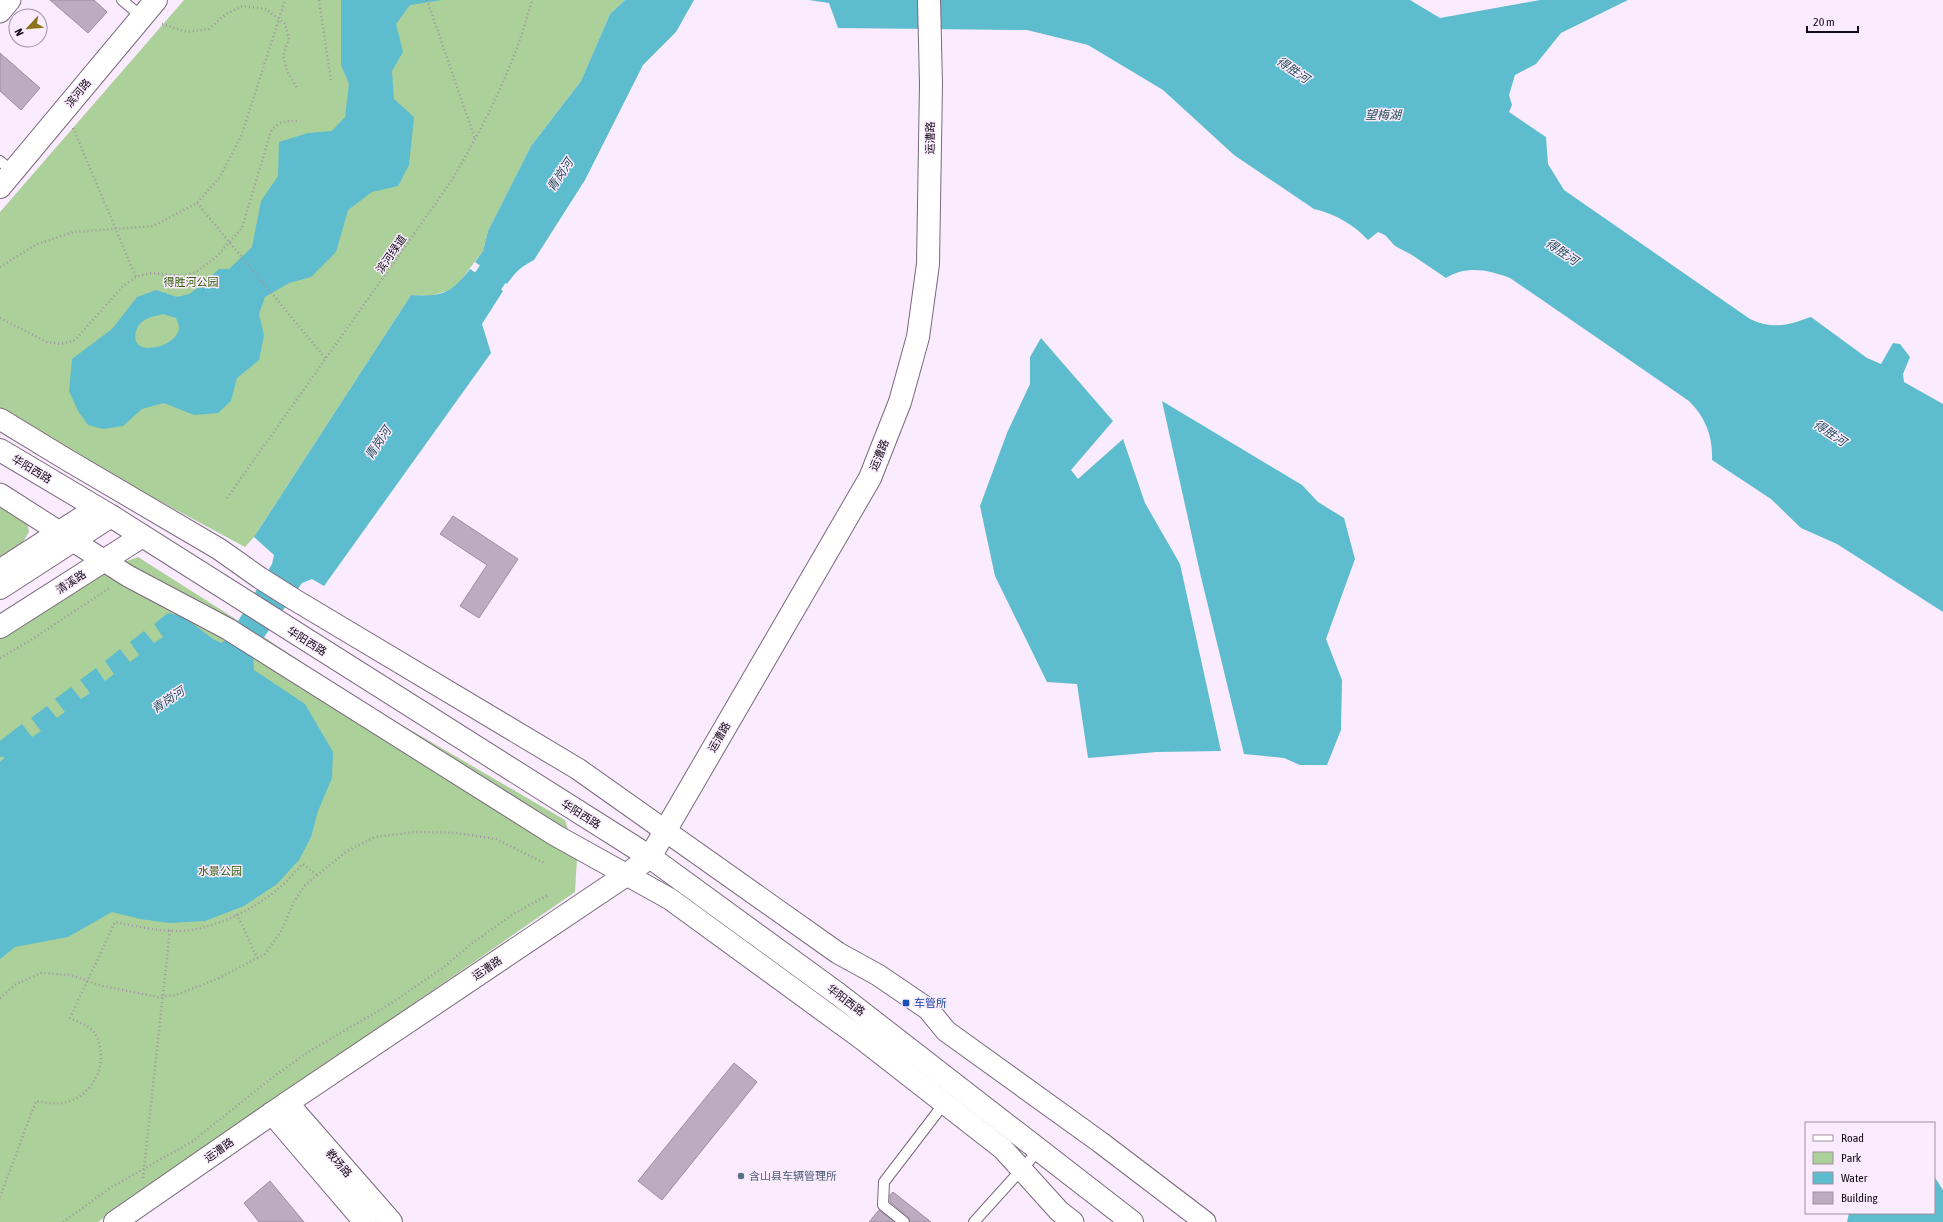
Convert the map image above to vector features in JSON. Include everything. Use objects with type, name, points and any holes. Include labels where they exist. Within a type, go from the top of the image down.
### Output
[{"type":"main road","name":"滨河路","points":[[4,173],[65,109],[156,0]]},
{"type":"main road","name":"运漕路","points":[[115,1222],[279,1108],[626,875],[650,856],[870,478],[900,402],[918,337],[928,264],[931,84],[929,0]]},
{"type":"main road","name":"华阳西路","points":[[0,450],[104,512],[280,625],[650,856],[838,994],[1132,1222]]},
{"type":"main road","points":[[0,588],[66,536],[104,512]]},
{"type":"main road","name":"清溪路","points":[[0,627],[141,537]]},
{"type":"main road","name":"教场路","points":[[279,1108],[365,1222]]},
{"type":"main road","name":"教场路","points":[[279,1108],[391,1222]]},
{"type":"street","points":[[0,12],[10,0]]},
{"type":"street","points":[[0,418],[64,458],[219,549],[260,578],[295,600],[578,770],[838,953],[878,975],[928,1009],[946,1031],[1100,1142],[1205,1222]]},
{"type":"street","points":[[0,494],[128,576],[228,629],[555,835],[670,899],[862,1039],[1003,1149],[1059,1211],[1073,1222]]},
{"type":"street","points":[[0,570],[66,536]]},
{"type":"lane","points":[[122,0],[142,17]]},
{"type":"lane","points":[[904,1222],[883,1205],[884,1182],[957,1086]]},
{"type":"lane","points":[[974,1222],[1039,1150]]},
{"type":"path","points":[[0,267],[35,245],[73,232],[153,226],[197,203],[220,177],[242,134],[285,0]]},
{"type":"path","points":[[319,0],[331,81]]},
{"type":"path","points":[[426,0],[475,140]]},
{"type":"path","name":"滨河绿道","points":[[227,498],[450,183],[475,140],[504,78],[532,0]]},
{"type":"path","points":[[142,17],[187,32],[209,29],[226,14],[243,6],[266,9],[286,24],[289,38],[283,56],[286,71],[297,88]]},
{"type":"path","points":[[65,109],[136,277]]},
{"type":"path","points":[[0,318],[47,342],[61,344],[75,340],[123,286],[136,277],[150,273],[182,276],[196,272],[216,258],[242,228],[271,131],[276,124],[284,121],[297,122]]},
{"type":"path","points":[[197,203],[326,359]]},
{"type":"path","points":[[0,658],[31,640],[128,576]]},
{"type":"path","points":[[0,998],[16,984],[41,973],[70,975],[102,986],[162,996],[176,995],[220,978],[265,954],[282,930],[293,903],[304,886],[347,850],[375,837],[416,832],[457,833],[496,839],[546,864]]},
{"type":"path","points":[[0,1197],[36,1101],[56,1103],[70,1101],[84,1094],[94,1082],[101,1066],[101,1049],[94,1032],[83,1024],[70,1018],[114,922],[144,928],[178,931],[213,925],[253,906],[279,888],[303,864],[317,875]]},
{"type":"path","points":[[62,1222],[110,1188],[193,1141],[269,1080],[308,1052],[390,1004],[444,967],[471,944],[515,913],[548,895]]},
{"type":"path","points":[[236,914],[258,958]]},
{"type":"path","points":[[140,1205],[170,930]]},
{"type":"green space","name":"得胜河公园","points":[[184,0],[625,0],[610,14],[581,81],[531,146],[488,231],[483,251],[457,285],[447,291],[430,296],[411,295],[254,537],[245,547],[0,415],[0,212]]},
{"type":"green space","points":[[0,489],[26,515],[29,532],[20,547],[0,558]]},
{"type":"green space","name":"水景公园","points":[[138,557],[264,637],[359,700],[565,820],[577,858],[575,892],[98,1222],[0,1222],[0,638],[110,567]]},
{"type":"water","points":[[341,0],[442,0],[410,5],[396,24],[403,52],[392,71],[394,99],[414,117],[409,165],[398,186],[372,192],[348,210],[336,252],[311,277],[289,283],[265,297],[259,314],[264,335],[259,360],[237,378],[231,401],[218,413],[194,415],[164,403],[142,409],[123,426],[103,429],[88,425],[78,411],[69,391],[72,359],[112,329],[137,297],[156,290],[177,297],[189,294],[201,286],[219,269],[229,269],[252,247],[261,201],[278,176],[279,142],[308,133],[332,131],[345,117],[349,84],[341,65]],"holes":[[[163,314],[176,318],[179,326],[178,332],[170,341],[153,348],[142,347],[136,342],[135,334],[143,321]]]},
{"type":"water","points":[[625,0],[694,0],[676,32],[643,65],[585,180],[534,260],[519,270],[507,284],[475,262],[483,251],[488,231],[531,146],[581,81],[610,14]]},
{"type":"water","name":"望梅湖","points":[[809,0],[1410,0],[1440,18],[1540,0],[1628,0],[1561,33],[1536,64],[1515,75],[1509,95],[1512,105],[1509,112],[1546,137],[1548,164],[1564,190],[1750,319],[1766,324],[1781,325],[1811,317],[1867,358],[1881,364],[1893,343],[1900,344],[1910,357],[1903,374],[1904,382],[1943,404],[1943,612],[1837,544],[1801,528],[1771,499],[1712,460],[1710,436],[1707,428],[1700,414],[1689,401],[1510,278],[1486,271],[1470,270],[1462,271],[1446,278],[1412,255],[1395,246],[1385,235],[1378,232],[1368,240],[1350,224],[1314,209],[1234,155],[1163,90],[1088,45],[1027,30],[838,28],[829,3]]},
{"type":"water","points":[[470,269],[503,291],[482,324],[491,353],[324,586],[312,579],[302,583],[253,653],[254,670],[305,704],[333,752],[332,778],[318,811],[311,837],[299,860],[277,884],[244,906],[205,921],[170,923],[140,919],[112,912],[68,937],[15,947],[0,959],[0,762],[5,757],[0,757],[0,741],[22,724],[32,737],[41,731],[31,718],[47,706],[57,718],[65,712],[55,699],[71,687],[81,699],[90,693],[80,680],[96,668],[105,681],[114,674],[105,661],[120,649],[130,662],[139,655],[130,642],[144,631],[154,643],[163,637],[154,624],[168,613],[184,617],[213,639],[221,643],[228,638],[272,564],[274,555],[254,537],[411,295],[431,295],[445,292],[457,283]]},
{"type":"water","points":[[1041,338],[1113,421],[1071,470],[1078,479],[1123,439],[1145,503],[1180,564],[1221,751],[1157,752],[1088,758],[1077,684],[1047,682],[995,576],[980,506],[1007,433],[1030,384],[1030,357]]},
{"type":"water","points":[[1162,401],[1302,485],[1318,502],[1344,518],[1355,559],[1326,639],[1342,680],[1341,730],[1327,765],[1300,765],[1284,758],[1244,754],[1201,577]]},
{"type":"water","points":[[1935,1178],[1943,1190],[1943,1222],[1847,1222],[1849,1214],[1935,1214]]},
{"type":"building","points":[[50,0],[94,0],[107,12],[88,33]]},
{"type":"building","points":[[0,53],[40,88],[21,110],[0,91]]},
{"type":"building","points":[[453,516],[518,559],[479,618],[460,606],[487,565],[440,534]]},
{"type":"building","points":[[734,1063],[757,1082],[662,1200],[638,1181]]},
{"type":"building","points":[[270,1181],[304,1222],[259,1222],[244,1203]]},
{"type":"building","points":[[893,1192],[931,1222],[910,1222],[908,1217],[890,1202],[890,1195]]},
{"type":"building","points":[[879,1210],[894,1222],[869,1222]]},
{"type":"waterway","name":"青岗河","points":[[464,317],[517,238]]},
{"type":"place","name":"车管所","points":[[906,1003]]},
{"type":"place","name":"含山县车辆管理所","points":[[741,1176]]},
{"type":"water label","name":"得胜河","points":[[1293,70]]},
{"type":"water label","name":"得胜河","points":[[1562,252]]},
{"type":"water label","name":"得胜河","points":[[1830,433]]}]
